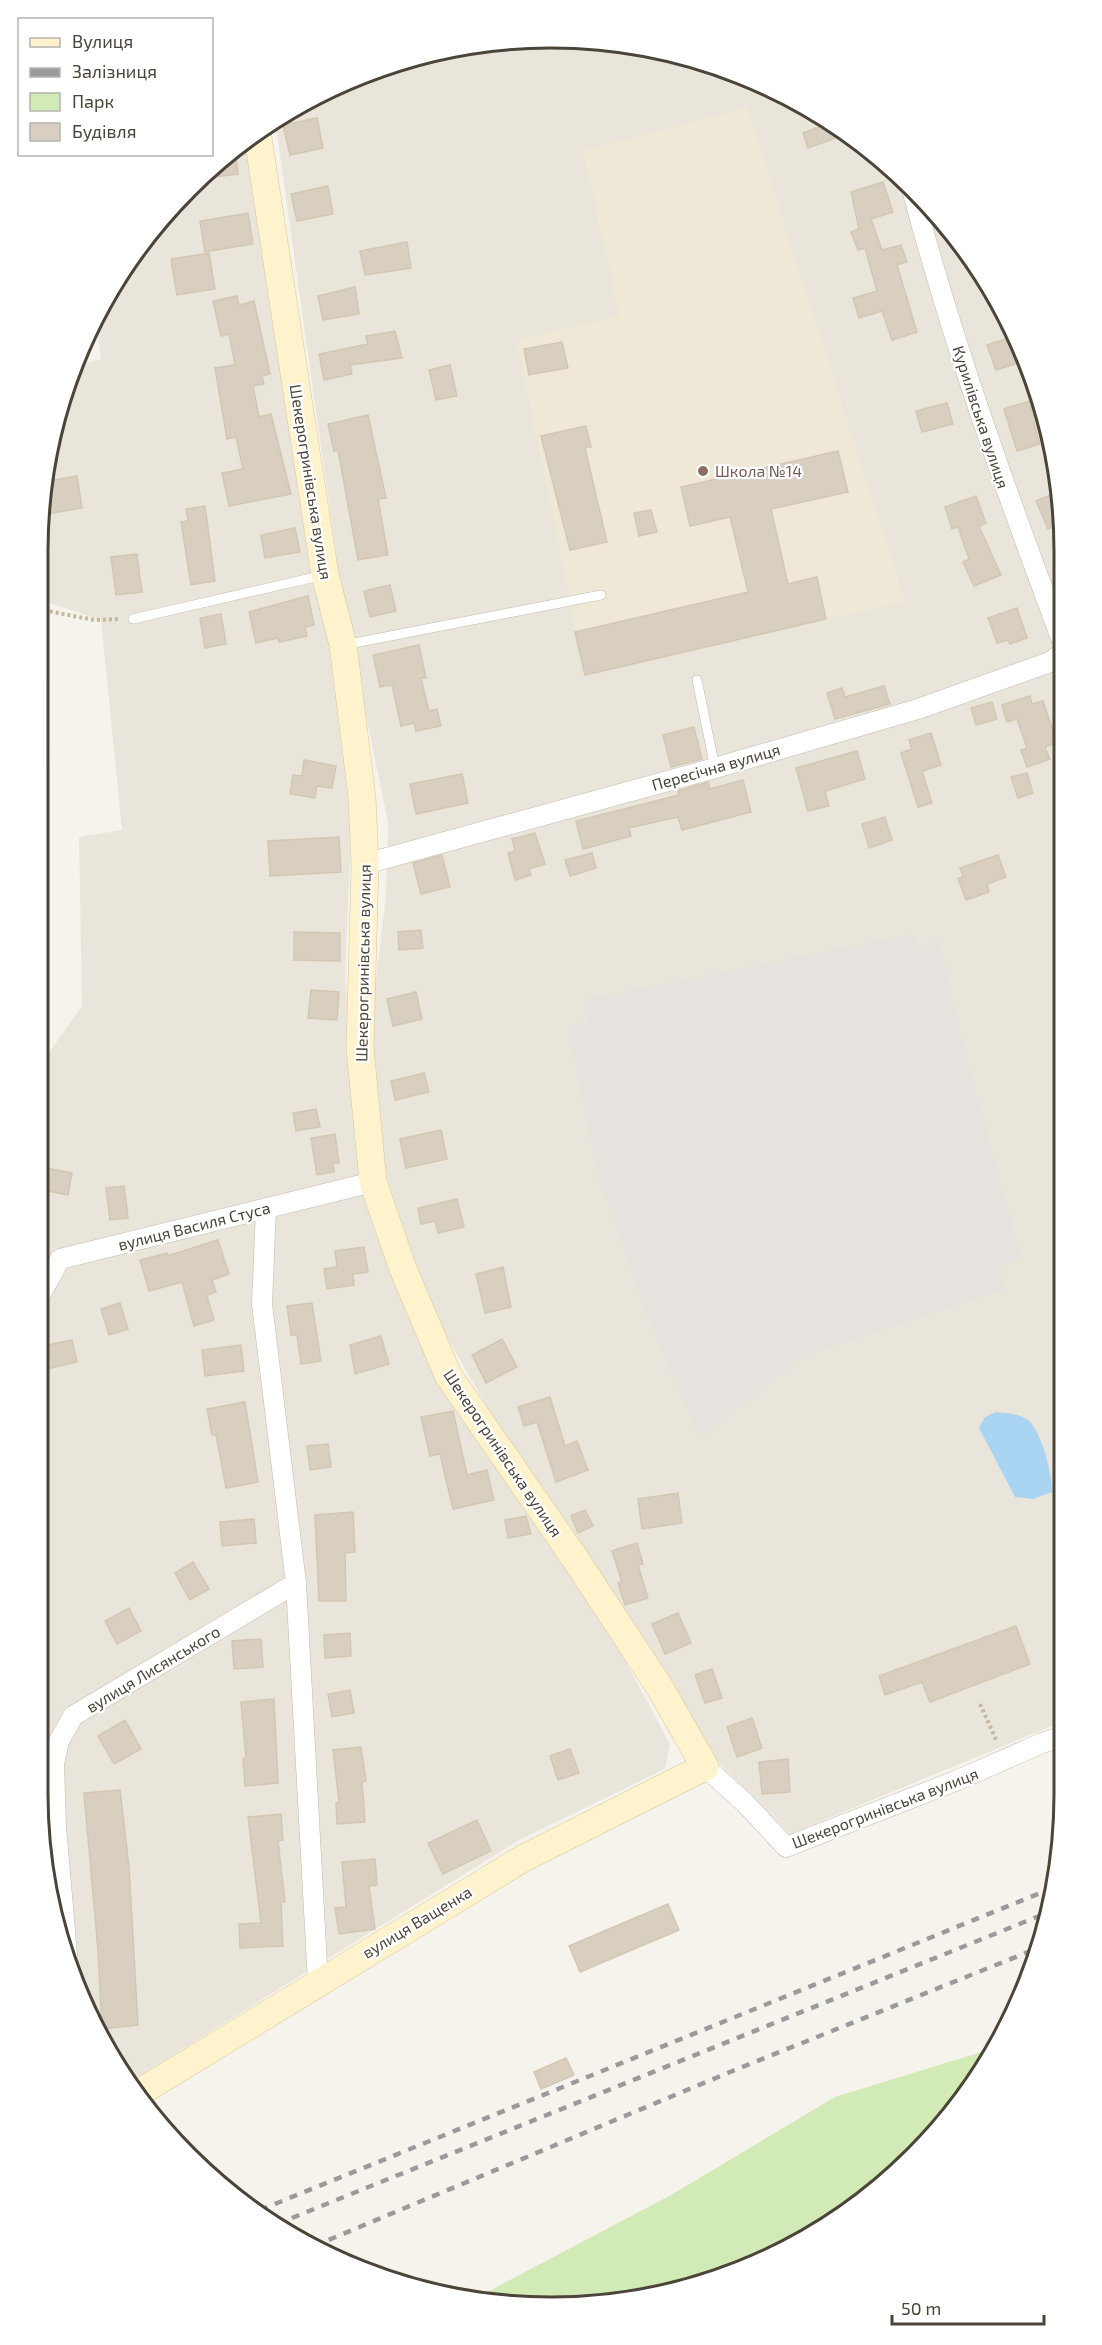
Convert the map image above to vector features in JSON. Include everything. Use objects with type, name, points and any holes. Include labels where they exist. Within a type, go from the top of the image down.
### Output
[{"type":"street","name":"Шекерогринівська вулиця","points":[[259,142],[325,575],[343,645],[362,797],[365,864],[360,1048],[373,1182],[403,1269],[448,1375],[660,1688],[705,1767],[745,1803],[786,1847],[1054,1739]]},
{"type":"street","name":"Курилівська вулиця","points":[[916,205],[932,264],[993,457],[1054,619]]},
{"type":"street","name":"Пересічна вулиця","points":[[365,864],[715,768],[918,709],[1054,659]]},
{"type":"street","name":"вулиця Василя Стуса","points":[[48,1281],[60,1259],[373,1182]]},
{"type":"street","points":[[267,1208],[262,1304],[296,1583],[318,1983]]},
{"type":"street","name":"вулиця Лисянського","points":[[64,1919],[56,1826],[54,1764],[59,1741],[74,1716],[296,1583]]},
{"type":"street","name":"вулиця Ващенка","points":[[145,2089],[522,1859],[705,1767]]},
{"type":"lane","points":[[134,619],[325,575]]},
{"type":"lane","points":[[343,645],[601,595]]},
{"type":"lane","points":[[697,680],[715,768]]},
{"type":"path","points":[[48,611],[94,620],[134,619]]},
{"type":"path","points":[[980,1704],[1005,1760]]},
{"type":"shaded area","points":[[551,48],[584,49],[617,52],[681,65],[743,86],[773,100],[802,115],[857,152],[907,195],[929,219],[950,245],[987,300],[1016,359],[1037,421],[1050,485],[1053,518],[1054,1725],[790,1834],[711,1755],[499,1427],[447,1338],[408,1249],[385,1172],[370,1029],[386,896],[388,822],[343,603],[277,130],[329,100],[359,86],[421,65],[485,52]]},
{"type":"shaded area","name":"Школа №14","points":[[747,108],[905,601],[585,675],[517,340],[620,316],[583,151]]},
{"type":"shaded area","points":[[249,149],[333,647],[351,832],[345,978],[362,1175],[443,1385],[615,1642],[670,1744],[665,1769],[521,1839],[136,2078],[115,2045],[86,1986],[65,1924],[52,1860],[48,1794],[48,1054],[82,1006],[79,837],[122,830],[101,620],[48,602],[49,518],[58,453],[75,389],[84,364],[101,359],[98,334],[115,299],[152,245],[195,195]]},
{"type":"shaded area","points":[[914,934],[917,947],[939,941],[968,1062],[1021,1258],[998,1267],[1004,1289],[806,1355],[700,1438],[646,1313],[600,1182],[567,1026],[588,1021],[583,1000]]},
{"type":"green space","points":[[983,2051],[950,2100],[907,2150],[857,2193],[802,2230],[773,2245],[743,2259],[681,2280],[617,2293],[551,2297],[485,2293],[671,2195],[835,2097]]},
{"type":"water","points":[[996,1412],[1020,1416],[1032,1424],[1046,1457],[1052,1492],[1033,1499],[1015,1497],[979,1428],[985,1417]]},
{"type":"building","points":[[317,118],[323,148],[290,155],[283,126]]},
{"type":"building","points":[[820,127],[837,138],[808,148],[803,133]]},
{"type":"building","points":[[236,159],[238,174],[215,177]]},
{"type":"building","points":[[883,182],[893,212],[871,219],[882,250],[901,245],[907,262],[897,265],[917,332],[892,340],[882,311],[859,318],[853,298],[877,291],[865,248],[858,250],[851,232],[859,229],[851,192]]},
{"type":"building","points":[[328,186],[333,214],[297,221],[291,194]]},
{"type":"building","points":[[248,213],[253,244],[205,252],[200,221]]},
{"type":"building","points":[[407,242],[411,268],[365,275],[360,251]]},
{"type":"building","points":[[209,253],[215,289],[177,295],[171,259]]},
{"type":"building","points":[[355,287],[359,314],[323,320],[318,296]]},
{"type":"building","points":[[237,296],[239,305],[254,301],[270,374],[262,376],[264,384],[253,386],[259,417],[271,414],[291,494],[229,506],[222,473],[243,469],[236,437],[227,439],[215,368],[235,365],[229,334],[221,336],[213,301]]},
{"type":"building","points":[[395,331],[402,358],[350,365],[352,374],[324,380],[319,354],[368,344],[366,336]]},
{"type":"building","points":[[1006,339],[1017,363],[996,370],[987,345]]},
{"type":"building","points":[[562,342],[568,368],[529,375],[524,349]]},
{"type":"building","points":[[450,365],[457,396],[436,400],[429,370]]},
{"type":"building","points":[[1031,401],[1037,422],[1034,423],[1040,444],[1017,451],[1004,409]]},
{"type":"building","points":[[947,403],[953,424],[922,432],[916,411]]},
{"type":"building","points":[[368,415],[386,498],[378,499],[388,555],[358,560],[338,450],[334,451],[328,424]]},
{"type":"building","points":[[586,426],[591,447],[585,448],[607,542],[570,550],[541,436]]},
{"type":"building","points":[[838,451],[848,492],[771,509],[788,584],[817,577],[826,619],[585,675],[575,632],[748,592],[730,517],[690,526],[681,487]]},
{"type":"building","points":[[77,476],[82,508],[49,514],[53,480]]},
{"type":"building","points":[[1051,495],[1053,527],[1048,529],[1036,501]]},
{"type":"building","points":[[976,496],[986,523],[979,526],[1001,575],[974,586],[963,562],[969,559],[958,527],[952,529],[945,507]]},
{"type":"building","points":[[205,506],[215,581],[191,585],[181,522],[188,521],[186,509]]},
{"type":"building","points":[[651,510],[657,532],[639,536],[634,513]]},
{"type":"building","points":[[295,528],[300,552],[265,558],[261,535]]},
{"type":"building","points":[[137,554],[142,592],[116,595],[111,557]]},
{"type":"building","points":[[390,585],[396,611],[370,617],[364,591]]},
{"type":"building","points":[[308,596],[314,625],[305,627],[307,636],[279,642],[278,638],[256,643],[249,612]]},
{"type":"building","points":[[1017,608],[1027,638],[1010,644],[1008,640],[997,643],[988,618]]},
{"type":"building","points":[[221,614],[226,644],[205,648],[200,618]]},
{"type":"building","points":[[419,645],[426,678],[421,678],[429,711],[437,709],[441,726],[416,731],[414,723],[401,726],[392,685],[380,687],[373,655]]},
{"type":"building","points":[[884,686],[890,704],[835,719],[827,693],[842,688],[845,697]]},
{"type":"building","points":[[1030,696],[1032,704],[1043,701],[1054,734],[1054,744],[1045,747],[1050,759],[1027,767],[1021,750],[1027,748],[1017,719],[1007,722],[1002,705]]},
{"type":"building","points":[[992,702],[997,719],[976,725],[971,708]]},
{"type":"building","points":[[694,727],[702,759],[671,767],[663,735]]},
{"type":"building","points":[[931,733],[941,765],[922,771],[932,803],[918,807],[901,753],[912,749],[909,740]]},
{"type":"building","points":[[857,751],[865,779],[825,791],[829,806],[808,811],[796,768]]},
{"type":"building","points":[[304,760],[336,766],[332,788],[317,786],[315,798],[290,794],[293,775],[302,776]]},
{"type":"building","points":[[1027,773],[1033,793],[1018,798],[1011,777]]},
{"type":"building","points":[[462,774],[468,803],[416,814],[410,784]]},
{"type":"building","points":[[743,780],[751,812],[682,830],[678,817],[629,828],[631,836],[583,849],[576,821],[679,795],[678,791],[708,782],[710,789]]},
{"type":"building","points":[[885,817],[892,840],[869,848],[862,824]]},
{"type":"building","points":[[535,833],[545,864],[529,869],[531,875],[515,880],[508,853],[515,851],[512,839]]},
{"type":"building","points":[[339,837],[341,872],[270,876],[268,841]]},
{"type":"building","points":[[592,853],[596,868],[570,876],[565,860]]},
{"type":"building","points":[[442,855],[450,887],[421,894],[413,863]]},
{"type":"building","points":[[998,855],[1006,877],[987,884],[989,892],[966,900],[958,878],[963,877],[960,868]]},
{"type":"building","points":[[421,930],[423,948],[399,950],[398,932]]},
{"type":"building","points":[[294,932],[340,933],[340,961],[294,960]]},
{"type":"building","points":[[311,990],[339,992],[337,1020],[308,1018]]},
{"type":"building","points":[[416,992],[422,1019],[393,1026],[387,999]]},
{"type":"building","points":[[424,1073],[429,1092],[395,1100],[391,1081]]},
{"type":"building","points":[[316,1109],[320,1127],[296,1131],[293,1113]]},
{"type":"building","points":[[441,1130],[447,1159],[406,1168],[400,1139]]},
{"type":"building","points":[[335,1134],[339,1163],[333,1163],[334,1172],[317,1175],[311,1138]]},
{"type":"building","points":[[48,1168],[72,1173],[68,1195],[48,1191]]},
{"type":"building","points":[[124,1186],[128,1218],[110,1220],[106,1188]]},
{"type":"building","points":[[457,1199],[464,1227],[438,1233],[435,1221],[421,1224],[418,1208]]},
{"type":"building","points":[[218,1240],[229,1274],[212,1280],[216,1292],[207,1295],[214,1320],[194,1326],[182,1282],[149,1291],[140,1260],[167,1253],[167,1256]]},
{"type":"building","points":[[364,1247],[368,1272],[353,1274],[354,1285],[327,1289],[324,1269],[337,1267],[335,1251]]},
{"type":"building","points":[[503,1267],[511,1307],[485,1313],[476,1274]]},
{"type":"building","points":[[120,1303],[128,1329],[109,1335],[101,1309]]},
{"type":"building","points":[[312,1303],[321,1361],[301,1364],[297,1335],[291,1335],[287,1306]]},
{"type":"building","points":[[381,1336],[389,1364],[355,1374],[350,1345]]},
{"type":"building","points":[[502,1339],[517,1367],[486,1383],[472,1355]]},
{"type":"building","points":[[72,1340],[77,1362],[48,1369],[48,1345]]},
{"type":"building","points":[[241,1345],[244,1371],[205,1376],[202,1350]]},
{"type":"building","points":[[550,1397],[565,1446],[577,1441],[588,1470],[556,1482],[537,1422],[524,1426],[518,1407]]},
{"type":"building","points":[[245,1402],[258,1482],[226,1488],[216,1435],[212,1435],[207,1409]]},
{"type":"building","points":[[453,1411],[467,1475],[487,1470],[494,1500],[453,1509],[440,1454],[430,1456],[421,1417]]},
{"type":"building","points":[[328,1444],[331,1467],[310,1470],[307,1446]]},
{"type":"building","points":[[678,1493],[682,1523],[642,1529],[638,1499]]},
{"type":"building","points":[[585,1510],[593,1526],[578,1533],[571,1516]]},
{"type":"building","points":[[353,1512],[355,1552],[345,1553],[346,1601],[319,1601],[315,1515]]},
{"type":"building","points":[[526,1516],[531,1534],[508,1538],[505,1520]]},
{"type":"building","points":[[254,1519],[256,1543],[222,1546],[220,1522]]},
{"type":"building","points":[[637,1543],[643,1564],[638,1565],[648,1598],[625,1605],[618,1583],[622,1582],[612,1551]]},
{"type":"building","points":[[193,1562],[209,1589],[190,1600],[175,1573]]},
{"type":"building","points":[[129,1608],[141,1631],[117,1644],[105,1621]]},
{"type":"building","points":[[678,1613],[691,1643],[665,1654],[652,1624]]},
{"type":"building","points":[[1016,1626],[1030,1664],[930,1702],[922,1682],[885,1695],[879,1676]]},
{"type":"building","points":[[350,1633],[351,1656],[325,1658],[324,1635]]},
{"type":"building","points":[[261,1639],[263,1667],[234,1669],[232,1641]]},
{"type":"building","points":[[712,1669],[722,1698],[705,1703],[695,1675]]},
{"type":"building","points":[[350,1690],[354,1713],[332,1717],[328,1694]]},
{"type":"building","points":[[274,1699],[278,1783],[245,1786],[243,1759],[246,1758],[241,1702]]},
{"type":"building","points":[[752,1718],[762,1748],[737,1757],[727,1727]]},
{"type":"building","points":[[125,1720],[141,1749],[114,1764],[98,1736]]},
{"type":"building","points":[[361,1747],[366,1781],[362,1782],[365,1822],[337,1824],[336,1803],[339,1802],[333,1750]]},
{"type":"building","points":[[570,1749],[579,1773],[558,1780],[550,1756]]},
{"type":"building","points":[[788,1759],[790,1792],[762,1794],[759,1762]]},
{"type":"building","points":[[120,1790],[129,1867],[138,2025],[106,2029],[101,2019],[98,1950],[84,1793]]},
{"type":"building","points":[[281,1814],[283,1840],[278,1841],[285,1902],[281,1902],[283,1946],[240,1948],[239,1924],[261,1923],[248,1817]]},
{"type":"building","points":[[477,1820],[491,1851],[443,1874],[428,1843]]},
{"type":"building","points":[[375,1859],[377,1885],[369,1886],[375,1929],[339,1934],[335,1908],[346,1907],[342,1862]]},
{"type":"building","points":[[668,1904],[679,1930],[580,1972],[569,1946]]},
{"type":"building","points":[[566,2058],[574,2075],[541,2089],[534,2072]]},
{"type":"railway","points":[[266,2208],[1044,1891]]},
{"type":"railway","points":[[285,2221],[1039,1916]]},
{"type":"railway","points":[[323,2242],[730,2072],[1028,1952]]},
{"type":"place","name":"Школа №14","points":[[703,471]]}]
